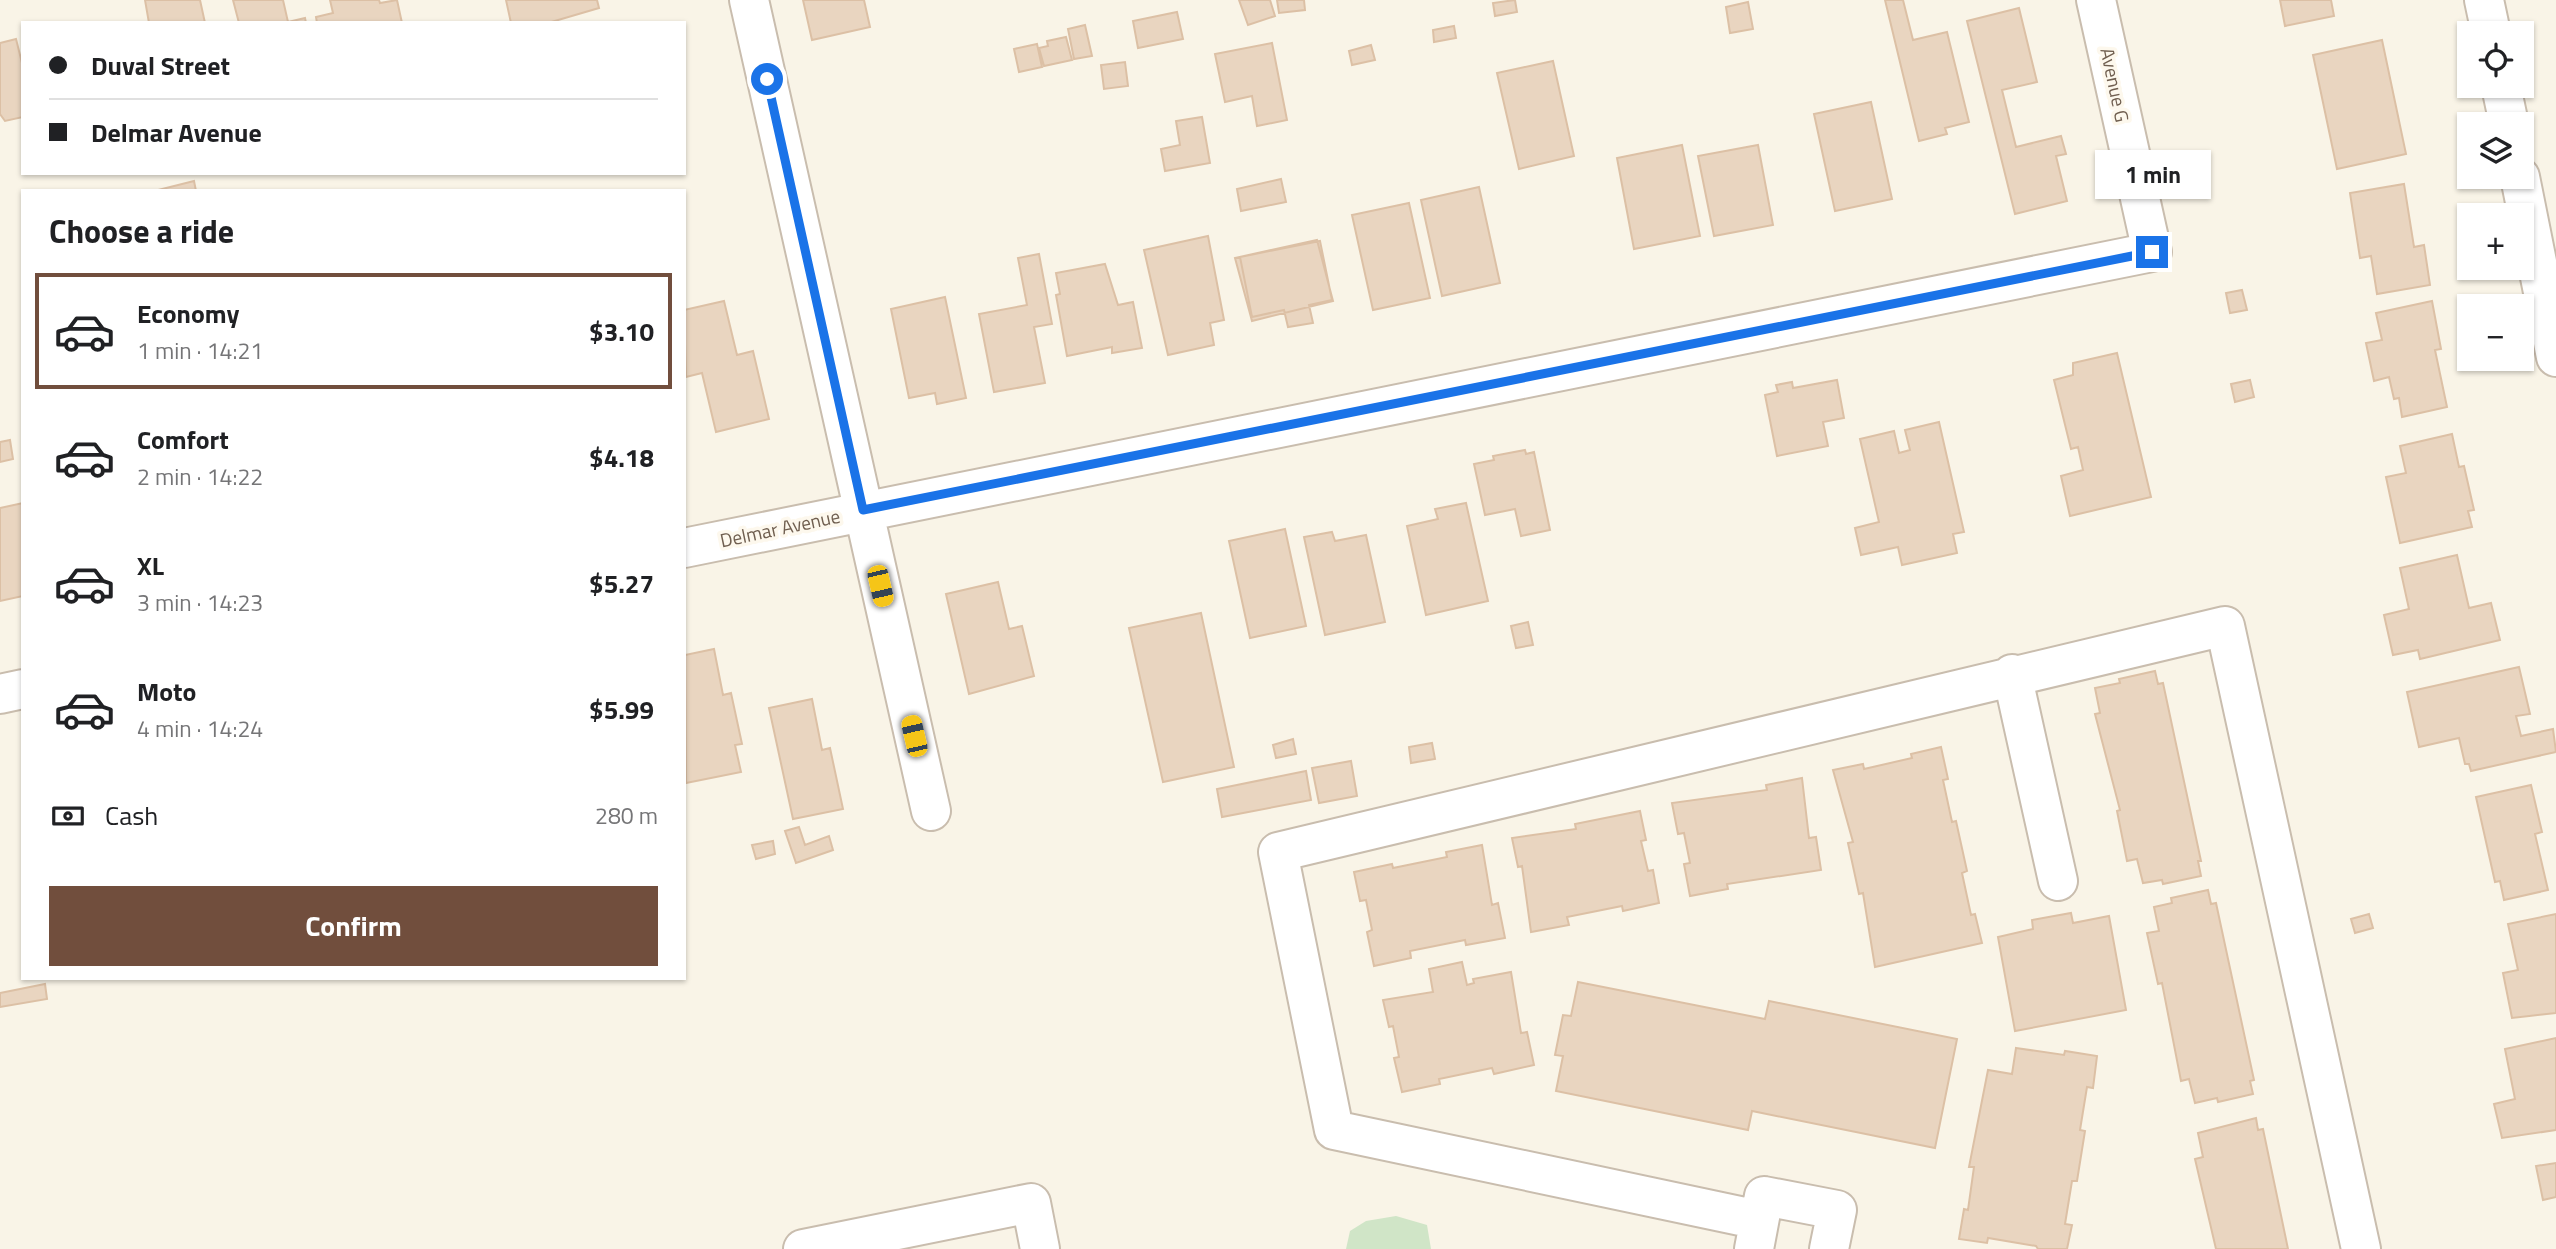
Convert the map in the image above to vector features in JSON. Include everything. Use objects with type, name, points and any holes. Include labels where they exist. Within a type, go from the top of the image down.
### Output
[{"type":"street","points":[[749,0],[931,811]]},
{"type":"street","name":"Avenue G","points":[[2096,0],[2152,252]]},
{"type":"street","points":[[2484,0],[2488,21]]},
{"type":"street","points":[[2522,189],[2556,357]]},
{"type":"street","name":"Delmar Avenue","points":[[686,548],[2152,252]]},
{"type":"street","points":[[1829,1249],[1837,1210],[1764,1196],[1757,1235],[1334,1130],[1278,852],[2012,674],[2225,626],[2361,1249]]},
{"type":"street","points":[[2012,674],[2058,880]]},
{"type":"street","points":[[0,694],[21,689]]},
{"type":"street","points":[[803,1249],[1031,1203],[1040,1249]]},
{"type":"green space","points":[[1396,1216],[1427,1225],[1431,1249],[1346,1249],[1350,1231],[1366,1221]]},
{"type":"building","points":[[145,0],[200,0],[205,21],[149,21]]},
{"type":"building","points":[[233,0],[283,0],[288,21],[238,21]]},
{"type":"building","points":[[330,0],[379,0],[380,3],[397,0],[402,21],[317,21],[316,17],[333,13]]},
{"type":"building","points":[[506,0],[597,0],[599,8],[555,21],[511,21]]},
{"type":"building","points":[[803,0],[864,0],[870,27],[812,40]]},
{"type":"building","points":[[1239,0],[1270,0],[1275,16],[1248,25]]},
{"type":"building","points":[[1277,0],[1304,0],[1305,10],[1279,13]]},
{"type":"building","points":[[1515,0],[1517,12],[1495,16],[1493,3]]},
{"type":"building","points":[[1885,0],[1903,0],[1913,40],[1947,32],[1969,122],[1945,128],[1947,134],[1919,141]]},
{"type":"building","points":[[2280,0],[2331,0],[2334,16],[2285,26]]},
{"type":"building","points":[[1748,2],[1753,29],[1730,33],[1726,7]]},
{"type":"building","points":[[2019,8],[2037,82],[2002,90],[2016,147],[2061,136],[2066,154],[2056,156],[2067,201],[2015,214],[1967,21]]},
{"type":"building","points":[[1177,12],[1183,39],[1138,48],[1133,21]]},
{"type":"building","points":[[1085,25],[1092,56],[1074,59],[1068,29]]},
{"type":"building","points":[[1454,26],[1456,38],[1434,42],[1433,30]]},
{"type":"building","points":[[1066,37],[1072,60],[1044,66],[1039,48],[1048,46],[1047,41]]},
{"type":"building","points":[[16,39],[21,59],[21,117],[5,121],[0,114],[0,43]]},
{"type":"building","points":[[2382,40],[2406,154],[2337,169],[2313,55]]},
{"type":"building","points":[[1272,43],[1287,120],[1257,126],[1252,96],[1225,102],[1215,54]]},
{"type":"building","points":[[1037,44],[1042,67],[1019,72],[1014,49]]},
{"type":"building","points":[[1371,45],[1375,60],[1352,65],[1349,51]]},
{"type":"building","points":[[1553,61],[1574,156],[1519,169],[1497,73]]},
{"type":"building","points":[[1125,62],[1128,86],[1104,89],[1101,65]]},
{"type":"building","points":[[1871,102],[1892,199],[1835,211],[1814,114]]},
{"type":"building","points":[[1202,117],[1210,163],[1165,171],[1161,149],[1180,145],[1176,121]]},
{"type":"building","points":[[1682,145],[1700,236],[1634,249],[1617,158]]},
{"type":"building","points":[[1758,145],[1773,225],[1714,236],[1698,156]]},
{"type":"building","points":[[1281,179],[1286,202],[1241,211],[1237,189]]},
{"type":"building","points":[[194,181],[196,189],[162,189]]},
{"type":"building","points":[[2404,184],[2414,247],[2424,245],[2430,285],[2377,294],[2371,256],[2360,258],[2350,193]]},
{"type":"building","points":[[1479,187],[1500,283],[1442,296],[1421,200]]},
{"type":"building","points":[[1409,203],[1430,298],[1373,310],[1352,215]]},
{"type":"building","points":[[1208,236],[1224,320],[1210,323],[1214,345],[1168,355],[1144,250]]},
{"type":"building","points":[[1317,240],[1333,301],[1252,321],[1235,258]]},
{"type":"building","points":[[1320,241],[1332,300],[1309,305],[1313,323],[1288,327],[1284,310],[1252,317],[1240,257]]},
{"type":"building","points":[[1039,254],[1052,324],[1034,327],[1045,383],[994,392],[979,314],[1027,305],[1018,258]]},
{"type":"building","points":[[1105,264],[1118,305],[1133,302],[1142,348],[1112,353],[1112,347],[1067,356],[1056,295],[1060,294],[1056,273]]},
{"type":"building","points":[[2242,290],[2247,310],[2230,313],[2226,293]]},
{"type":"building","points":[[945,297],[966,398],[937,404],[935,393],[909,398],[891,309]]},
{"type":"building","points":[[724,301],[737,355],[753,351],[769,419],[716,432],[702,373],[686,377],[686,310]]},
{"type":"building","points":[[2432,301],[2441,349],[2435,350],[2447,407],[2402,417],[2399,398],[2394,399],[2389,377],[2374,381],[2366,343],[2382,340],[2376,313]]},
{"type":"building","points":[[2117,353],[2151,497],[2070,516],[2061,476],[2083,470],[2078,447],[2071,449],[2054,380],[2073,375],[2073,363]]},
{"type":"building","points":[[1837,380],[1844,418],[1823,422],[1828,446],[1777,456],[1765,395],[1778,392],[1776,385],[1792,382],[1793,388]]},
{"type":"building","points":[[2250,380],[2254,397],[2235,402],[2231,384]]},
{"type":"building","points":[[1939,422],[1964,532],[1953,534],[1957,553],[1902,565],[1898,547],[1861,555],[1855,528],[1879,522],[1860,439],[1894,431],[1899,453],[1910,450],[1905,430]]},
{"type":"building","points":[[2452,434],[2459,467],[2464,466],[2474,510],[2468,511],[2472,527],[2400,543],[2386,477],[2406,473],[2400,446]]},
{"type":"building","points":[[10,440],[13,459],[0,462],[0,442]]},
{"type":"building","points":[[1525,450],[1526,454],[1534,452],[1550,530],[1521,536],[1515,509],[1485,515],[1474,464],[1494,460],[1493,456]]},
{"type":"building","points":[[21,503],[21,596],[0,601],[0,508]]},
{"type":"building","points":[[1466,503],[1488,601],[1426,615],[1407,526],[1438,519],[1435,509]]},
{"type":"building","points":[[1285,529],[1306,626],[1250,638],[1229,541]]},
{"type":"building","points":[[1332,532],[1335,541],[1366,535],[1385,622],[1325,635],[1304,537]]},
{"type":"building","points":[[2457,555],[2469,608],[2491,603],[2500,640],[2420,659],[2418,650],[2393,655],[2384,615],[2409,609],[2400,568]]},
{"type":"building","points":[[998,582],[1009,629],[1022,626],[1034,676],[969,694],[946,594]]},
{"type":"building","points":[[1201,613],[1234,767],[1163,782],[1129,628]]},
{"type":"building","points":[[1528,622],[1533,645],[1516,648],[1511,626]]},
{"type":"building","points":[[714,649],[723,695],[731,693],[742,744],[735,745],[741,772],[686,783],[686,655]]},
{"type":"building","points":[[2519,667],[2530,714],[2516,716],[2521,736],[2553,729],[2556,752],[2471,771],[2469,764],[2465,764],[2459,738],[2419,747],[2407,692]]},
{"type":"building","points":[[2155,671],[2158,684],[2163,683],[2201,861],[2198,861],[2201,876],[2163,884],[2162,880],[2143,883],[2137,859],[2127,861],[2117,811],[2120,810],[2095,714],[2100,713],[2095,688],[2120,683],[2119,679]]},
{"type":"building","points":[[812,699],[822,750],[830,748],[843,809],[793,819],[769,708]]},
{"type":"building","points":[[1293,739],[1296,754],[1276,758],[1273,745]]},
{"type":"building","points":[[1432,743],[1435,759],[1411,763],[1409,747]]},
{"type":"building","points":[[1941,747],[1948,779],[1943,780],[1952,822],[1956,821],[1967,871],[1962,873],[1971,915],[1975,914],[1982,943],[1875,967],[1863,893],[1859,894],[1848,843],[1853,842],[1833,770],[1863,764],[1864,769],[1912,758],[1911,754]]},
{"type":"building","points":[[1351,761],[1357,796],[1319,803],[1312,768]]},
{"type":"building","points":[[1306,771],[1311,800],[1222,817],[1217,789]]},
{"type":"building","points":[[1802,778],[1809,838],[1816,837],[1821,870],[1727,884],[1728,889],[1690,896],[1684,864],[1690,863],[1684,833],[1678,834],[1672,803],[1767,790],[1766,785]]},
{"type":"building","points":[[2531,785],[2542,832],[2535,834],[2548,890],[2504,900],[2500,881],[2495,882],[2476,797]]},
{"type":"building","points":[[1640,811],[1646,840],[1641,841],[1648,871],[1653,870],[1659,903],[1623,911],[1622,906],[1567,917],[1569,925],[1531,932],[1522,866],[1518,867],[1512,838],[1576,829],[1575,824]]},
{"type":"building","points":[[799,827],[805,845],[829,836],[833,850],[796,863],[785,831]]},
{"type":"building","points":[[773,841],[775,854],[756,859],[752,845]]},
{"type":"building","points":[[1482,845],[1492,905],[1498,903],[1505,938],[1466,945],[1465,940],[1410,951],[1411,958],[1374,966],[1367,932],[1372,930],[1366,900],[1360,901],[1354,872],[1392,864],[1393,868],[1447,857],[1446,852]]},
{"type":"building","points":[[2208,890],[2211,904],[2216,903],[2254,1080],[2250,1081],[2253,1094],[2218,1102],[2217,1098],[2195,1103],[2189,1079],[2181,1081],[2162,983],[2158,984],[2147,933],[2159,931],[2154,907],[2172,903],[2171,898]]},
{"type":"building","points":[[2071,913],[2073,923],[2109,916],[2126,1010],[2015,1031],[1998,937],[2033,929],[2032,920]]},
{"type":"building","points":[[2369,914],[2373,928],[2355,933],[2351,919]]},
{"type":"building","points":[[2556,914],[2556,1013],[2512,1018],[2503,973],[2518,970],[2508,924]]},
{"type":"building","points":[[1462,962],[1467,985],[1474,983],[1473,979],[1511,972],[1521,1033],[1527,1032],[1534,1065],[1494,1074],[1492,1068],[1439,1079],[1440,1084],[1402,1092],[1394,1058],[1399,1057],[1393,1026],[1389,1027],[1383,1000],[1433,992],[1429,969]]},
{"type":"building","points":[[1578,982],[1765,1019],[1769,1001],[1957,1039],[1935,1148],[1752,1111],[1748,1130],[1556,1091],[1563,1056],[1555,1055],[1563,1015],[1571,1016]]},
{"type":"building","points":[[45,984],[47,999],[0,1007],[0,993]]},
{"type":"building","points":[[2556,1038],[2556,1130],[2502,1138],[2494,1104],[2515,1099],[2505,1049]]},
{"type":"building","points":[[2016,1048],[2064,1055],[2065,1051],[2097,1056],[2093,1088],[2087,1087],[2080,1130],[2085,1131],[2077,1181],[2072,1181],[2065,1224],[2072,1225],[2067,1249],[2038,1249],[2036,1246],[1988,1238],[1987,1243],[1959,1239],[1964,1209],[1968,1210],[1974,1167],[1969,1167],[1988,1070],[2012,1074]]},
{"type":"building","points":[[2256,1118],[2258,1130],[2263,1129],[2288,1249],[2216,1249],[2195,1159],[2203,1157],[2198,1133]]},
{"type":"building","points":[[2556,1163],[2556,1197],[2543,1200],[2536,1166]]},
{"type":"route","points":[[767,79],[863,510],[2152,252]]}]
